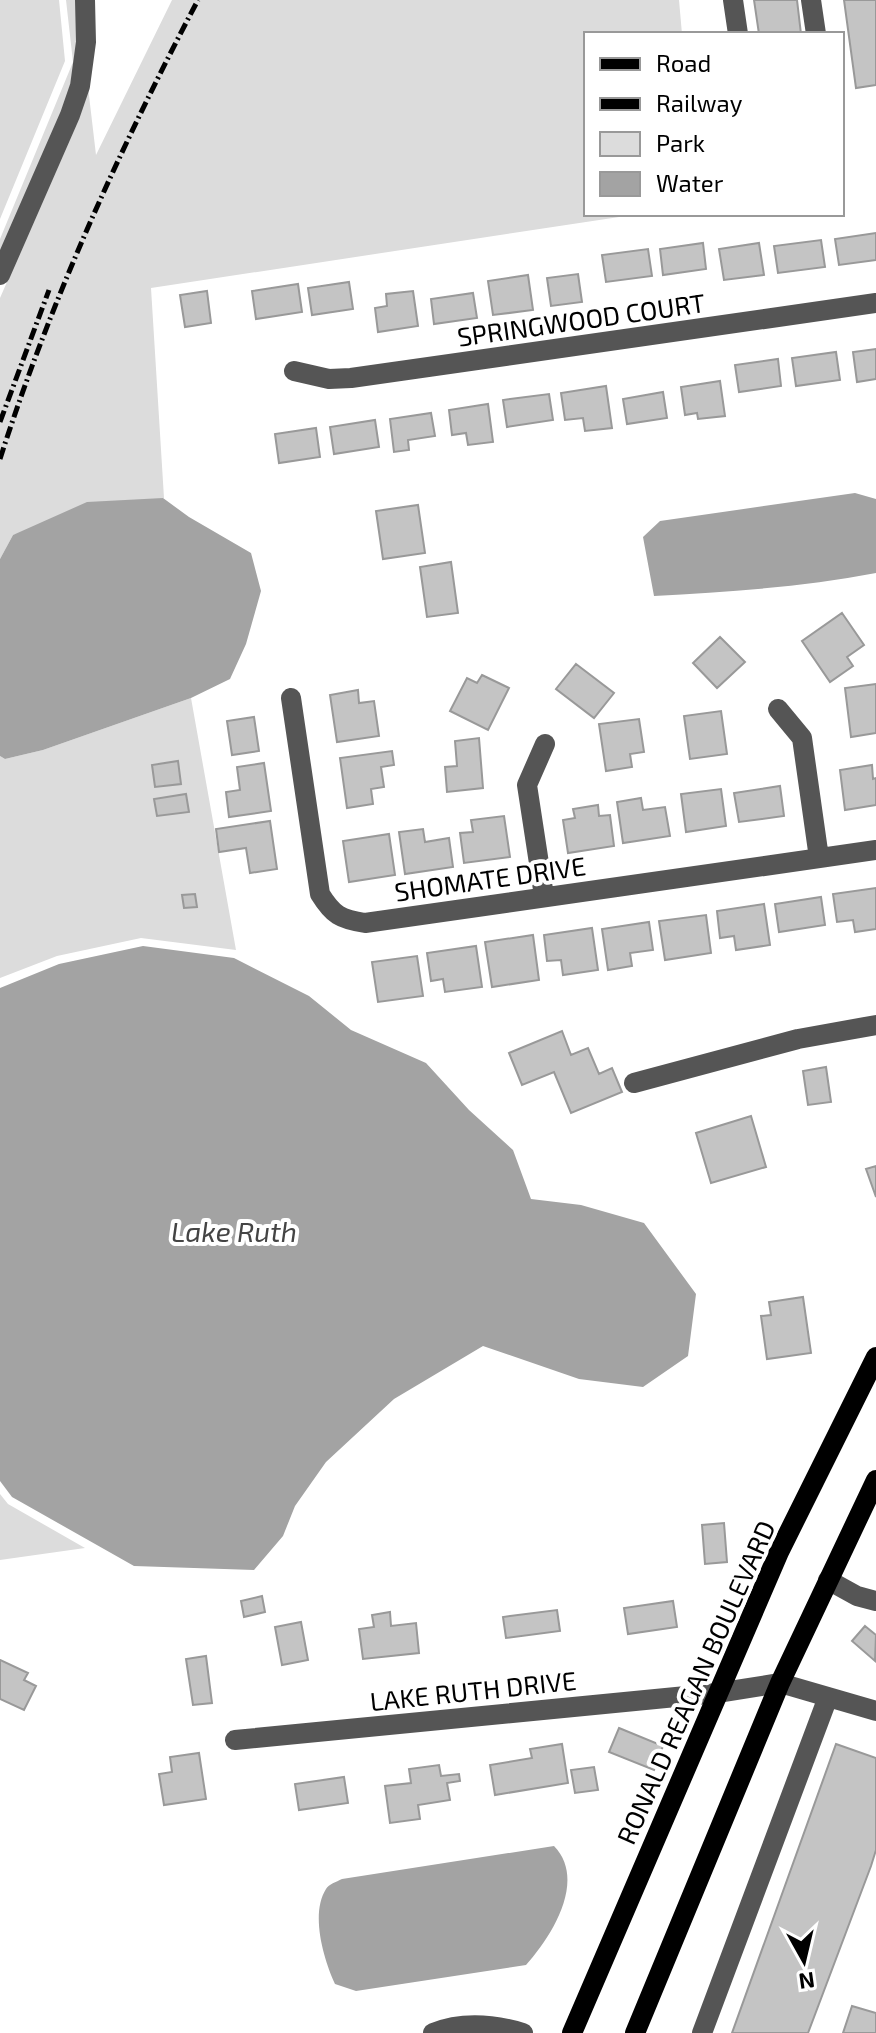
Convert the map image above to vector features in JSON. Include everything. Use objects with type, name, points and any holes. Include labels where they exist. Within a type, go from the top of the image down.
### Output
[{"type":"main road","name":"RONALD REAGAN BOULEVARD","points":[[572,2033],[779,1552],[876,1357]]},
{"type":"main road","points":[[635,2033],[780,1683],[876,1480]]},
{"type":"street","points":[[0,275],[80,86],[86,42],[85,0]]},
{"type":"street","points":[[733,0],[738,32]]},
{"type":"street","points":[[811,0],[816,32]]},
{"type":"street","name":"SPRINGWOOD COURT","points":[[294,371],[329,379],[351,378],[876,303]]},
{"type":"street","name":"SHOMATE DRIVE","points":[[291,698],[320,894],[329,909],[344,920],[365,923],[876,850]]},
{"type":"street","points":[[778,709],[802,738],[819,858]]},
{"type":"street","points":[[544,896],[527,785],[545,744]]},
{"type":"street","points":[[634,1083],[798,1039],[876,1025]]},
{"type":"street","points":[[828,1580],[857,1596],[876,1601]]},
{"type":"street","points":[[780,1683],[876,1711]]},
{"type":"street","name":"LAKE RUTH DRIVE","points":[[235,1740],[717,1693],[780,1683]]},
{"type":"street","points":[[702,2033],[828,1697]]},
{"type":"street","points":[[433,2033],[478,2024],[516,2032]]},
{"type":"green space","points":[[0,0],[59,0],[65,61],[0,219]]},
{"type":"green space","points":[[66,0],[76,0],[77,41],[71,83],[62,111],[0,252],[0,239],[73,62]]},
{"type":"green space","points":[[172,0],[679,0],[682,32],[584,32],[584,216],[626,216],[151,288],[164,498],[13,535],[0,559],[0,298],[78,119],[88,87],[96,155]]},
{"type":"green space","points":[[191,698],[236,950],[141,938],[57,956],[0,978],[0,756],[5,759],[43,750]]},
{"type":"green space","points":[[0,1494],[8,1504],[85,1548],[0,1560]]},
{"type":"water","points":[[855,493],[876,499],[876,573],[766,588],[654,596],[643,537],[660,521]]},
{"type":"water","points":[[163,498],[251,553],[261,591],[246,644],[230,679],[191,698],[43,750],[5,759],[0,756],[0,559],[13,535],[87,502]]},
{"type":"water","name":"Lake Ruth","points":[[143,946],[234,958],[309,996],[351,1030],[426,1063],[469,1110],[513,1150],[531,1199],[581,1205],[644,1223],[696,1294],[688,1356],[643,1387],[579,1379],[483,1346],[394,1399],[326,1462],[295,1506],[283,1536],[254,1570],[134,1566],[12,1497],[0,1481],[0,988],[59,964]]},
{"type":"water","points":[[554,1846],[563,1860],[567,1875],[566,1891],[555,1924],[526,1965],[356,1991],[335,1984],[323,1950],[319,1924],[321,1899],[331,1884],[342,1879]]},
{"type":"building","points":[[754,0],[797,0],[801,32],[759,32]]},
{"type":"building","points":[[844,0],[876,0],[876,85],[856,88]]},
{"type":"building","points":[[876,233],[876,260],[839,265],[835,239]]},
{"type":"building","points":[[821,240],[825,267],[778,273],[774,246]]},
{"type":"building","points":[[703,243],[706,269],[663,275],[660,249]]},
{"type":"building","points":[[759,243],[764,275],[724,280],[719,249]]},
{"type":"building","points":[[648,249],[652,276],[606,282],[602,255]]},
{"type":"building","points":[[578,274],[582,302],[551,306],[547,278]]},
{"type":"building","points":[[528,275],[533,310],[493,315],[488,281]]},
{"type":"building","points":[[349,282],[353,309],[312,315],[308,288]]},
{"type":"building","points":[[298,284],[302,312],[256,319],[252,291]]},
{"type":"building","points":[[207,291],[211,323],[185,327],[180,295]]},
{"type":"building","points":[[413,291],[418,326],[378,332],[375,308],[387,306],[386,294]]},
{"type":"building","points":[[473,293],[477,318],[434,324],[431,299]]},
{"type":"building","points":[[876,349],[876,379],[857,382],[853,352]]},
{"type":"building","points":[[836,352],[840,380],[796,386],[792,358]]},
{"type":"building","points":[[778,359],[781,386],[739,392],[735,365]]},
{"type":"building","points":[[720,381],[725,416],[698,419],[697,413],[685,415],[681,387]]},
{"type":"building","points":[[606,386],[612,428],[585,431],[583,418],[565,420],[561,393]]},
{"type":"building","points":[[663,392],[667,418],[627,424],[623,399]]},
{"type":"building","points":[[549,394],[553,420],[507,427],[503,400]]},
{"type":"building","points":[[488,404],[493,442],[468,445],[466,433],[452,435],[449,410]]},
{"type":"building","points":[[431,413],[435,436],[408,440],[409,450],[394,452],[390,419]]},
{"type":"building","points":[[375,420],[379,447],[334,454],[330,427]]},
{"type":"building","points":[[316,428],[320,457],[279,463],[275,434]]},
{"type":"building","points":[[418,505],[425,553],[383,559],[376,511]]},
{"type":"building","points":[[451,562],[458,613],[427,617],[420,567]]},
{"type":"building","points":[[842,613],[864,645],[847,657],[853,666],[830,682],[802,641]]},
{"type":"building","points":[[720,637],[745,662],[717,688],[693,663]]},
{"type":"building","points":[[576,664],[614,693],[594,718],[556,689]]},
{"type":"building","points":[[482,675],[509,688],[488,730],[450,711],[467,678],[477,683]]},
{"type":"building","points":[[876,684],[876,733],[851,737],[845,688]]},
{"type":"building","points":[[358,690],[359,703],[374,701],[379,736],[337,742],[330,695]]},
{"type":"building","points":[[721,711],[727,754],[690,759],[684,716]]},
{"type":"building","points":[[254,717],[259,751],[232,755],[227,721]]},
{"type":"building","points":[[639,719],[644,752],[630,754],[632,767],[606,771],[599,724]]},
{"type":"building","points":[[479,738],[483,788],[447,792],[445,767],[457,766],[455,741]]},
{"type":"building","points":[[392,751],[394,765],[381,767],[384,787],[371,789],[373,804],[347,808],[340,758]]},
{"type":"building","points":[[178,761],[181,784],[155,787],[152,765]]},
{"type":"building","points":[[264,763],[271,811],[229,817],[226,792],[240,790],[237,767]]},
{"type":"building","points":[[872,765],[873,779],[876,778],[876,805],[845,810],[840,770]]},
{"type":"building","points":[[780,786],[784,816],[739,822],[734,793]]},
{"type":"building","points":[[721,789],[726,826],[686,832],[681,794]]},
{"type":"building","points":[[186,794],[189,812],[157,816],[154,799]]},
{"type":"building","points":[[641,798],[643,810],[665,807],[670,836],[623,843],[617,802]]},
{"type":"building","points":[[598,805],[599,816],[610,815],[614,846],[568,853],[563,820],[575,818],[573,809]]},
{"type":"building","points":[[504,816],[510,857],[464,863],[460,833],[473,832],[471,820]]},
{"type":"building","points":[[270,821],[277,869],[250,873],[246,848],[219,852],[216,829]]},
{"type":"building","points":[[423,829],[425,842],[449,838],[453,867],[405,874],[399,832]]},
{"type":"building","points":[[389,834],[395,875],[349,882],[343,841]]},
{"type":"building","points":[[876,888],[876,929],[855,932],[853,920],[837,922],[833,894]]},
{"type":"building","points":[[195,894],[197,907],[184,908],[182,895]]},
{"type":"building","points":[[821,897],[825,925],[779,932],[775,904]]},
{"type":"building","points":[[764,904],[770,945],[736,950],[734,936],[720,938],[717,911]]},
{"type":"building","points":[[706,915],[711,953],[665,960],[659,921]]},
{"type":"building","points":[[649,922],[653,950],[630,953],[632,966],[608,970],[602,929]]},
{"type":"building","points":[[592,928],[598,970],[563,975],[561,960],[547,961],[544,935]]},
{"type":"building","points":[[533,935],[539,980],[492,987],[485,942]]},
{"type":"building","points":[[476,946],[482,987],[445,992],[443,979],[431,981],[427,953]]},
{"type":"building","points":[[417,956],[423,996],[378,1002],[372,962]]},
{"type":"building","points":[[562,1031],[571,1055],[588,1048],[599,1074],[612,1068],[622,1092],[571,1113],[554,1072],[522,1085],[509,1053]]},
{"type":"building","points":[[826,1067],[831,1102],[808,1105],[803,1071]]},
{"type":"building","points":[[751,1116],[766,1167],[711,1183],[696,1133]]},
{"type":"building","points":[[876,1166],[876,1197],[866,1169]]},
{"type":"building","points":[[803,1297],[811,1353],[767,1359],[761,1316],[771,1315],[769,1302]]},
{"type":"building","points":[[724,1523],[727,1562],[705,1564],[702,1525]]},
{"type":"building","points":[[262,1596],[265,1612],[244,1617],[241,1601]]},
{"type":"building","points":[[673,1601],[677,1627],[628,1634],[624,1608]]},
{"type":"building","points":[[557,1610],[560,1631],[506,1638],[503,1617]]},
{"type":"building","points":[[390,1612],[391,1626],[416,1623],[419,1653],[363,1659],[359,1629],[374,1627],[372,1615]]},
{"type":"building","points":[[301,1622],[308,1660],[282,1665],[275,1627]]},
{"type":"building","points":[[865,1626],[876,1635],[875,1661],[852,1641]]},
{"type":"building","points":[[206,1656],[212,1703],[193,1705],[186,1659]]},
{"type":"building","points":[[0,1660],[28,1673],[24,1680],[36,1686],[24,1710],[0,1699]]},
{"type":"building","points":[[619,1728],[663,1746],[654,1770],[609,1752]]},
{"type":"building","points":[[562,1744],[568,1783],[495,1795],[490,1765],[532,1758],[530,1749]]},
{"type":"building","points":[[836,1744],[876,1758],[876,1850],[871,1866],[808,2033],[732,2033]]},
{"type":"building","points":[[199,1753],[206,1799],[164,1805],[159,1774],[172,1772],[170,1757]]},
{"type":"building","points":[[439,1765],[441,1776],[459,1774],[460,1781],[447,1783],[450,1800],[418,1805],[420,1819],[390,1823],[385,1786],[411,1783],[409,1769]]},
{"type":"building","points":[[594,1767],[598,1790],[575,1793],[571,1770]]},
{"type":"building","points":[[344,1777],[348,1803],[299,1810],[295,1784]]},
{"type":"building","points":[[852,2006],[876,2013],[876,2033],[843,2033]]},
{"type":"railway","points":[[0,459],[41,341],[89,225],[141,112],[198,0]]},
{"type":"railway","points":[[0,422],[49,290]]}]
